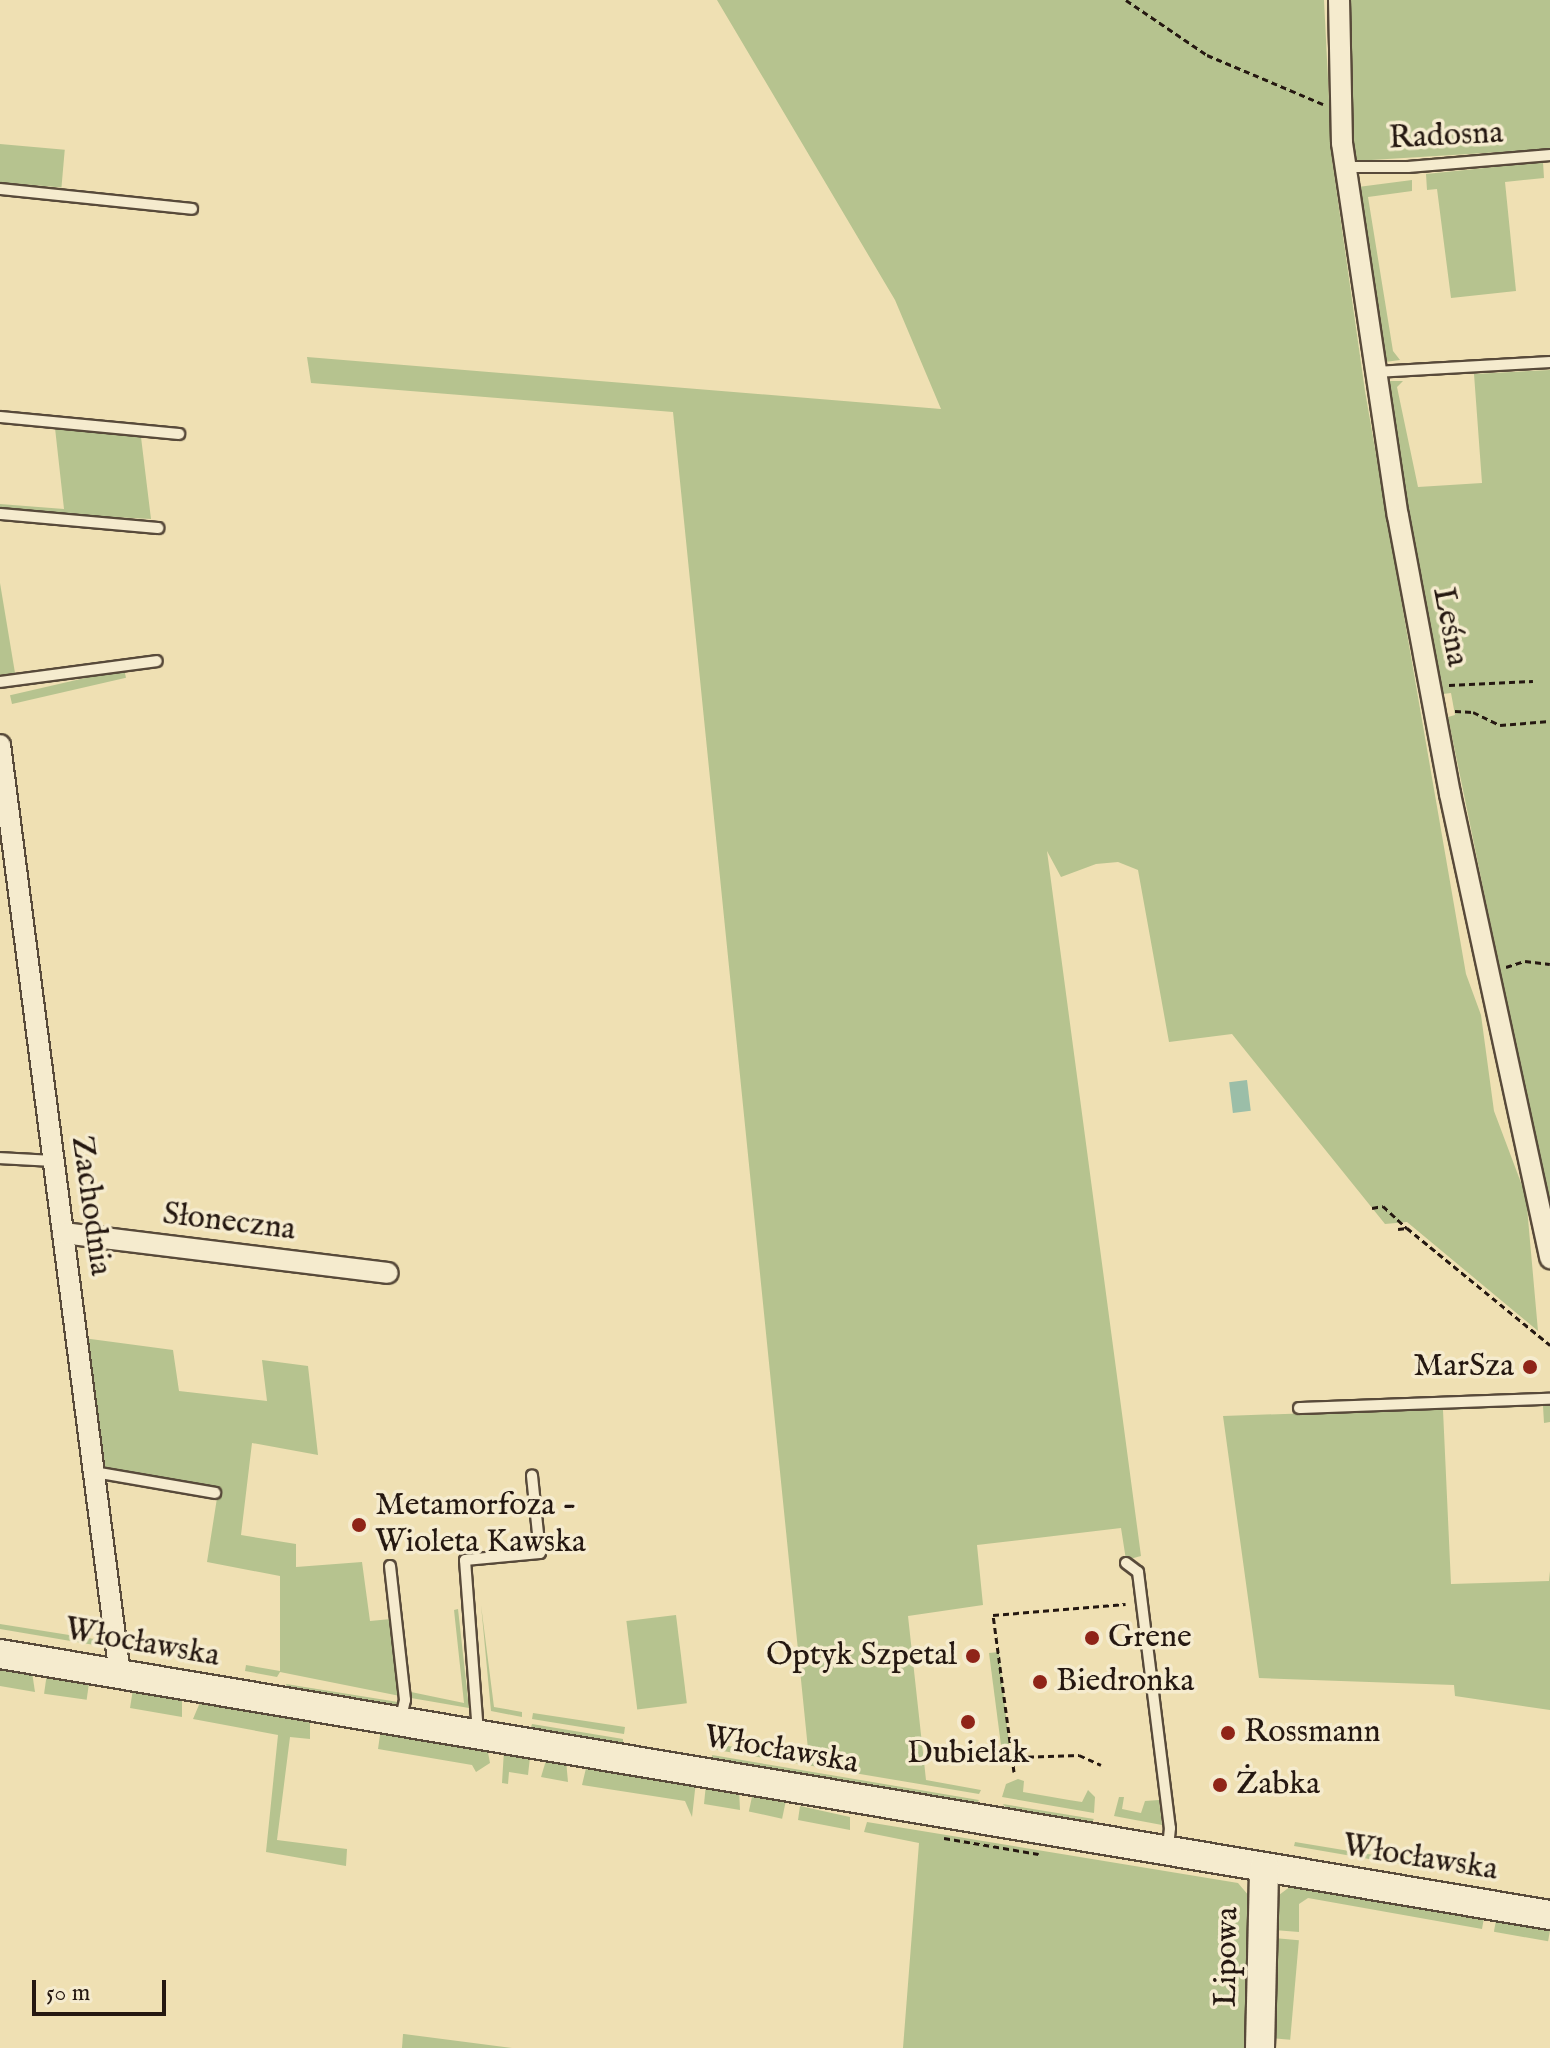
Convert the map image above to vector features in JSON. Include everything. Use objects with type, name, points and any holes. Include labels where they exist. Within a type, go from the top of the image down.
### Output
[{"type":"main road","name":"Włocławska","points":[[0,1654],[1550,1915]]},
{"type":"main road","name":"Lipowa","points":[[1260,2048],[1264,1867]]},
{"type":"street","name":"Leśna","points":[[1339,0],[1340,113],[1375,373],[1450,794],[1550,1258]]},
{"type":"street","name":"Zachodnia","points":[[1,757],[120,1675]]},
{"type":"street","name":"Słoneczna","points":[[63,1233],[388,1273]]},
{"type":"lane","name":"Radosna","points":[[1346,167],[1427,166],[1550,155]]},
{"type":"lane","points":[[0,189],[192,209]]},
{"type":"lane","points":[[1375,373],[1550,362]]},
{"type":"lane","points":[[0,417],[179,434]]},
{"type":"lane","points":[[0,514],[158,528]]},
{"type":"lane","points":[[0,682],[157,661]]},
{"type":"lane","points":[[0,1158],[53,1161]]},
{"type":"lane","points":[[1299,1408],[1550,1399]]},
{"type":"lane","points":[[94,1472],[215,1493]]},
{"type":"lane","points":[[478,1735],[465,1560],[540,1553],[532,1475]]},
{"type":"lane","points":[[1126,1563],[1138,1572],[1170,1828],[1167,1851]]},
{"type":"lane","points":[[390,1566],[405,1700],[400,1722]]},
{"type":"path","points":[[1126,0],[1207,55],[1340,113]]},
{"type":"path","points":[[1438,686],[1533,681]]},
{"type":"path","points":[[1443,713],[1473,712],[1500,725],[1550,721]]},
{"type":"path","points":[[1498,969],[1525,961],[1550,964]]},
{"type":"path","points":[[1372,1208],[1383,1206],[1550,1345]]},
{"type":"path","points":[[1398,1229],[1407,1228]]},
{"type":"path","points":[[1430,1256],[1435,1250]]},
{"type":"path","points":[[1502,1317],[1507,1310]]},
{"type":"path","points":[[1014,1772],[993,1615],[1126,1604]]},
{"type":"path","points":[[1018,1757],[1079,1755],[1101,1765]]},
{"type":"shaded area","points":[[717,0],[1324,0],[1332,159],[1365,391],[1466,974],[1481,1015],[1494,1111],[1526,1196],[1538,1331],[1407,1222],[1385,1224],[1232,1034],[1169,1042],[1138,870],[1118,862],[1096,864],[1061,877],[1047,851],[1141,1556],[1126,1560],[1121,1528],[977,1545],[983,1605],[908,1616],[926,1780],[981,1790],[979,1794],[711,1749],[708,1730],[715,1728],[722,1745],[809,1759],[673,412],[311,383],[307,357],[941,409],[895,300]]},
{"type":"shaded area","points":[[1348,0],[1550,0],[1550,149],[1355,161],[1346,80]]},
{"type":"shaded area","points":[[0,144],[65,150],[61,188],[0,182]]},
{"type":"shaded area","points":[[1543,162],[1544,178],[1505,182],[1516,291],[1451,298],[1437,189],[1427,190],[1426,174]]},
{"type":"shaded area","points":[[1412,180],[1412,191],[1368,197],[1393,351],[1400,360],[1385,362],[1358,187]]},
{"type":"shaded area","points":[[1550,370],[1550,1214],[1448,717],[1455,715],[1451,693],[1443,694],[1430,637],[1387,381],[1403,381],[1397,387],[1418,487],[1482,483],[1474,374]]},
{"type":"shaded area","points":[[55,428],[141,437],[151,519],[0,511],[0,504],[64,509]]},
{"type":"shaded area","points":[[0,583],[15,673],[0,675]]},
{"type":"shaded area","points":[[124,669],[126,678],[12,704],[10,695]]},
{"type":"shaded area","points":[[1247,1080],[1251,1111],[1233,1113],[1229,1082]]},
{"type":"shaded area","points":[[83,1338],[173,1350],[179,1391],[267,1401],[262,1360],[308,1366],[318,1455],[252,1443],[241,1535],[296,1544],[296,1567],[362,1562],[370,1621],[391,1619],[400,1696],[280,1672],[277,1677],[245,1671],[246,1665],[280,1671],[280,1576],[207,1562],[217,1498],[103,1481]]},
{"type":"shaded area","points":[[1550,1405],[1550,1422],[1544,1423],[1543,1406],[1443,1410],[1451,1584],[1549,1581],[1550,1571],[1550,1710],[1455,1696],[1454,1685],[1259,1678],[1223,1416]]},
{"type":"shaded area","points":[[481,1605],[494,1707],[522,1712],[522,1717],[491,1711]]},
{"type":"shaded area","points":[[458,1609],[469,1708],[411,1698],[411,1692],[464,1703],[454,1610]]},
{"type":"shaded area","points":[[676,1615],[687,1703],[637,1709],[626,1621]]},
{"type":"shaded area","points":[[0,1624],[107,1641],[106,1647],[0,1629]]},
{"type":"shaded area","points":[[999,1652],[1010,1752],[1002,1753],[989,1653]]},
{"type":"shaded area","points":[[0,1666],[32,1672],[35,1692],[0,1686]]},
{"type":"shaded area","points":[[47,1673],[90,1679],[87,1700],[44,1694]]},
{"type":"shaded area","points":[[286,1684],[398,1702],[397,1707],[289,1693]]},
{"type":"shaded area","points":[[133,1689],[182,1695],[182,1717],[130,1708]]},
{"type":"shaded area","points":[[201,1700],[310,1717],[310,1739],[290,1737],[277,1840],[347,1849],[346,1866],[266,1852],[278,1735],[193,1719]]},
{"type":"shaded area","points":[[533,1713],[625,1727],[624,1734],[532,1719]]},
{"type":"shaded area","points":[[532,1724],[623,1739],[623,1744],[618,1748],[530,1730]]},
{"type":"shaded area","points":[[381,1728],[487,1747],[490,1763],[476,1772],[472,1765],[378,1749]]},
{"type":"shaded area","points":[[504,1750],[530,1757],[528,1775],[509,1772],[508,1784],[502,1783]]},
{"type":"shaded area","points":[[712,1755],[979,1800],[974,1808],[713,1762]]},
{"type":"shaded area","points":[[547,1757],[566,1760],[568,1782],[541,1777]]},
{"type":"shaded area","points":[[587,1764],[696,1781],[692,1817],[685,1801],[582,1785]]},
{"type":"shaded area","points":[[1018,1779],[1024,1781],[1023,1792],[1069,1800],[1082,1802],[1088,1790],[1095,1797],[1094,1813],[1002,1797],[1006,1784]]},
{"type":"shaded area","points":[[706,1784],[739,1789],[740,1810],[704,1804]]},
{"type":"shaded area","points":[[753,1792],[786,1799],[782,1819],[749,1812]]},
{"type":"shaded area","points":[[1119,1797],[1124,1797],[1122,1809],[1141,1813],[1145,1801],[1159,1800],[1162,1825],[1114,1816]]},
{"type":"shaded area","points":[[1003,1804],[1094,1819],[1088,1827],[1010,1813]]},
{"type":"shaded area","points":[[800,1806],[850,1817],[850,1830],[798,1820]]},
{"type":"shaded area","points":[[867,1822],[1238,1883],[1255,1903],[1252,2048],[903,2048],[919,1843],[864,1832]]},
{"type":"shaded area","points":[[1295,1842],[1404,1860],[1404,1865],[1294,1846]]},
{"type":"shaded area","points":[[1291,1886],[1484,1918],[1482,1929],[1308,1898],[1299,1904],[1299,1932],[1274,1930],[1279,1895]]},
{"type":"shaded area","points":[[1496,1920],[1550,1930],[1548,1941],[1494,1932]]},
{"type":"shaded area","points":[[1274,1938],[1299,1940],[1290,2040],[1265,2038]]},
{"type":"shaded area","points":[[404,2034],[512,2048],[402,2048]]},
{"type":"place","name":"MarSza","points":[[1530,1367]]},
{"type":"place","name":"Metamorfoza - Wioleta Kawska","points":[[359,1525]]},
{"type":"place","name":"Grene","points":[[1092,1638]]},
{"type":"place","name":"Optyk Szpetal","points":[[973,1656]]},
{"type":"place","name":"Biedronka","points":[[1040,1682]]},
{"type":"place","name":"Dubielak","points":[[968,1722]]},
{"type":"place","name":"Rossmann","points":[[1228,1733]]},
{"type":"place","name":"Żabka","points":[[1220,1785]]}]
